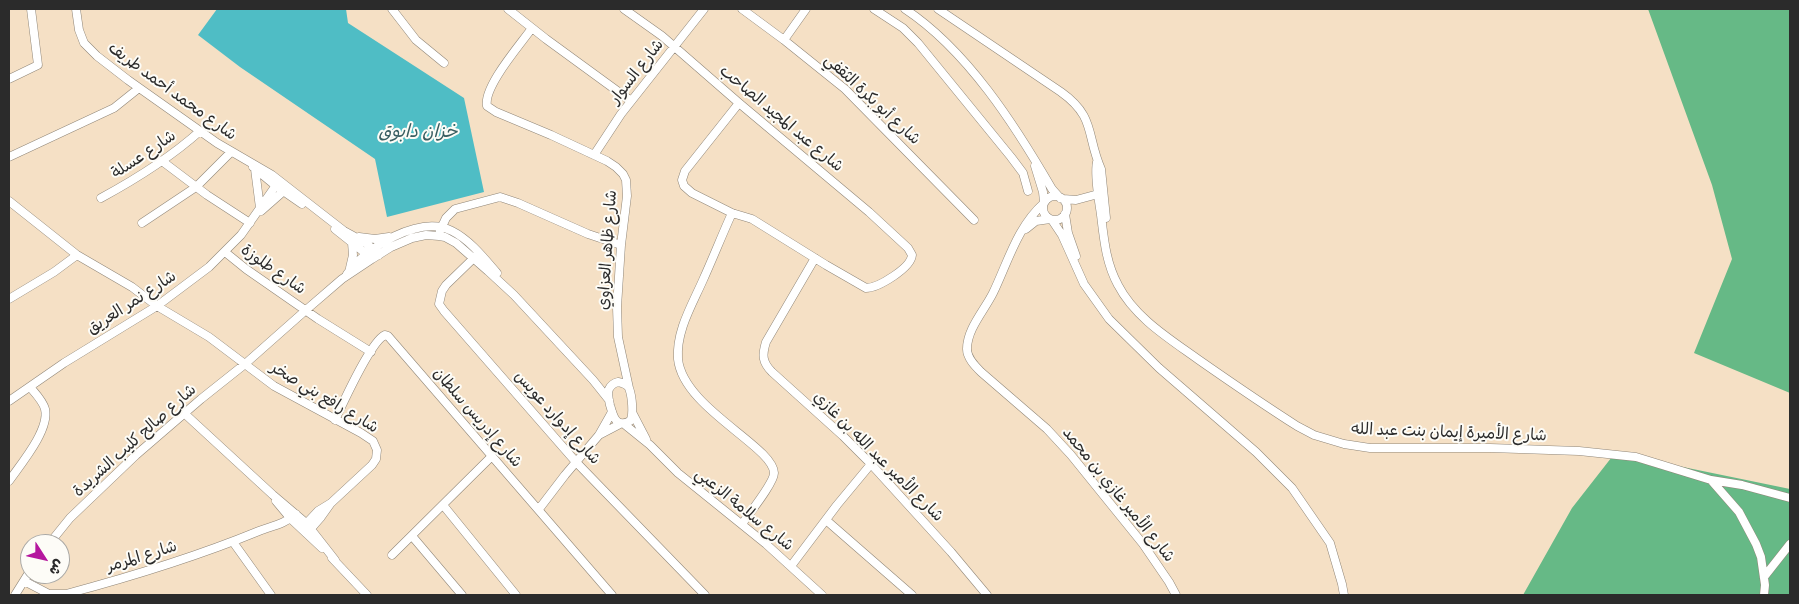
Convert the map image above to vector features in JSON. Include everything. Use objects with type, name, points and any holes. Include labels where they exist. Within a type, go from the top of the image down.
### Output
[{"type":"street","points":[[9,79],[38,65],[31,9]]},
{"type":"street","name":"شارع محمد أحمد طريف","points":[[76,9],[79,30],[84,43],[97,56],[139,88],[277,183],[373,254]]},
{"type":"street","points":[[392,9],[416,40],[444,63]]},
{"type":"street","points":[[508,9],[631,101]]},
{"type":"street","name":"شارع عبد المجيد الصاحب","points":[[624,9],[675,47],[869,212],[908,248],[912,258],[900,272],[870,288],[861,286],[816,258]]},
{"type":"street","name":"شارع السوار","points":[[594,155],[631,101],[704,9]]},
{"type":"street","name":"شارع أبو بكرة الثقفي","points":[[742,9],[784,40],[855,98],[974,220]]},
{"type":"street","points":[[784,40],[806,9]]},
{"type":"street","points":[[874,9],[903,28],[918,43],[1015,162],[1023,173],[1028,191]]},
{"type":"street","points":[[905,9],[936,33],[959,56],[991,97],[1052,189],[1066,205],[1068,233],[1080,267],[1087,282],[1112,317],[1114,323]]},
{"type":"street","name":"شارع الأميرة إيمان بنت عبد الله","points":[[938,9],[1070,98],[1080,110],[1088,124],[1097,162],[1101,169],[1102,196],[1112,272],[1127,299],[1158,330],[1297,426],[1314,435],[1344,444],[1370,448],[1490,448],[1636,457],[1711,480],[1729,499],[1749,530],[1762,557],[1764,595]]},
{"type":"street","name":"شارع ظاهر العزاوي","points":[[532,28],[492,85],[487,97],[487,106],[496,112],[594,155],[616,167],[626,180],[627,196],[617,307],[618,337],[633,413]]},
{"type":"street","points":[[9,157],[114,108],[139,88]]},
{"type":"street","points":[[739,103],[685,171],[682,180],[684,186],[692,193],[732,213],[752,219],[816,258]]},
{"type":"street","name":"شارع عسلة","points":[[101,198],[162,162],[200,131]]},
{"type":"street","points":[[142,223],[196,187],[231,152]]},
{"type":"street","points":[[162,162],[250,223]]},
{"type":"street","points":[[1035,162],[1043,192],[1043,210],[1062,235],[1084,284],[1107,317],[1159,368],[1256,452],[1292,488],[1330,542],[1344,595]]},
{"type":"street","points":[[253,166],[259,210]]},
{"type":"street","name":"شارع نمر العريق","points":[[9,401],[113,332],[158,306],[209,267],[250,223],[277,183]]},
{"type":"street","name":"شارع نمر العريق","points":[[259,210],[285,189]]},
{"type":"street","points":[[1014,245],[1028,220],[1053,196],[1076,200],[1102,196]]},
{"type":"street","points":[[1014,245],[1032,224],[1040,220],[1060,219],[1077,204],[1102,196]]},
{"type":"street","points":[[439,236],[441,226],[446,218],[455,210],[500,198],[518,203],[588,234],[621,246]]},
{"type":"street","name":"شارع رافع بني صخر","points":[[9,201],[77,255],[208,337],[274,386],[373,441],[378,454],[372,465],[307,528]]},
{"type":"street","points":[[732,213],[686,319],[679,341],[678,360],[681,372],[696,395],[758,450],[773,468],[774,473],[770,484],[742,524]]},
{"type":"street","points":[[349,270],[353,255],[353,240],[398,235],[424,226],[441,226],[457,234],[593,380],[609,400]]},
{"type":"street","points":[[245,364],[342,279],[398,235]]},
{"type":"street","points":[[342,279],[349,270],[373,254],[412,238],[426,235],[450,239],[477,256]]},
{"type":"street","name":"شارع الأمير غازي بن محمد","points":[[1014,245],[992,294],[972,330],[967,347],[968,353],[973,363],[981,372],[1047,429],[1095,483],[1143,544],[1176,595]]},
{"type":"street","name":"شارع طلوزة","points":[[225,252],[306,310],[371,352]]},
{"type":"street","points":[[9,299],[54,272],[77,255]]},
{"type":"street","name":"شارع إدوارد عويس","points":[[477,256],[442,291],[440,298],[441,307],[576,462],[705,595]]},
{"type":"street","name":"شارع الأمير عبد الله بن غازي","points":[[816,258],[766,342],[763,350],[764,362],[772,372],[871,464],[951,552],[987,595]]},
{"type":"street","name":"شارع إدريس سلطان","points":[[335,420],[371,352],[383,336],[386,335],[391,338],[612,595]]},
{"type":"street","name":"شارع ظاهر العزاوي","points":[[609,400],[608,391],[622,362]]},
{"type":"street","name":"شارع صالح كليب الشريدة","points":[[56,534],[96,491],[155,438],[245,364]]},
{"type":"street","points":[[593,380],[605,384],[623,383],[629,388]]},
{"type":"street","points":[[9,481],[33,445],[46,416],[45,407],[30,387]]},
{"type":"street","name":"شارع سلامة الزعبي","points":[[609,400],[614,419],[650,445],[678,473],[742,524],[822,595]]},
{"type":"street","points":[[539,509],[599,435],[612,412]]},
{"type":"street","points":[[599,435],[630,421],[633,413]]},
{"type":"street","name":"شارع سلامة الزعبي","points":[[633,413],[650,445]]},
{"type":"street","points":[[185,414],[307,528],[367,595]]},
{"type":"street","points":[[392,555],[492,456]]},
{"type":"street","points":[[791,566],[871,464]]},
{"type":"street","points":[[1711,480],[1742,485],[1790,498]]},
{"type":"street","points":[[443,505],[516,595]]},
{"type":"street","name":"شارع المرمر","points":[[31,584],[49,594],[66,594],[233,542],[268,528],[292,515]]},
{"type":"street","points":[[826,520],[912,595]]},
{"type":"street","points":[[412,536],[462,595]]},
{"type":"street","points":[[233,542],[271,595]]},
{"type":"street","points":[[1764,578],[1790,544]]},
{"type":"street","points":[[15,595],[22,584]]},
{"type":"green space","points":[[1648,9],[1790,9],[1790,393],[1694,353],[1732,259],[1712,185]]},
{"type":"green space","points":[[1615,453],[1790,489],[1790,595],[1523,595],[1572,508]]},
{"type":"water","name":"خزان دابوق","points":[[217,9],[346,9],[348,23],[464,98],[484,192],[387,217],[375,159],[240,67],[198,35]]}]
